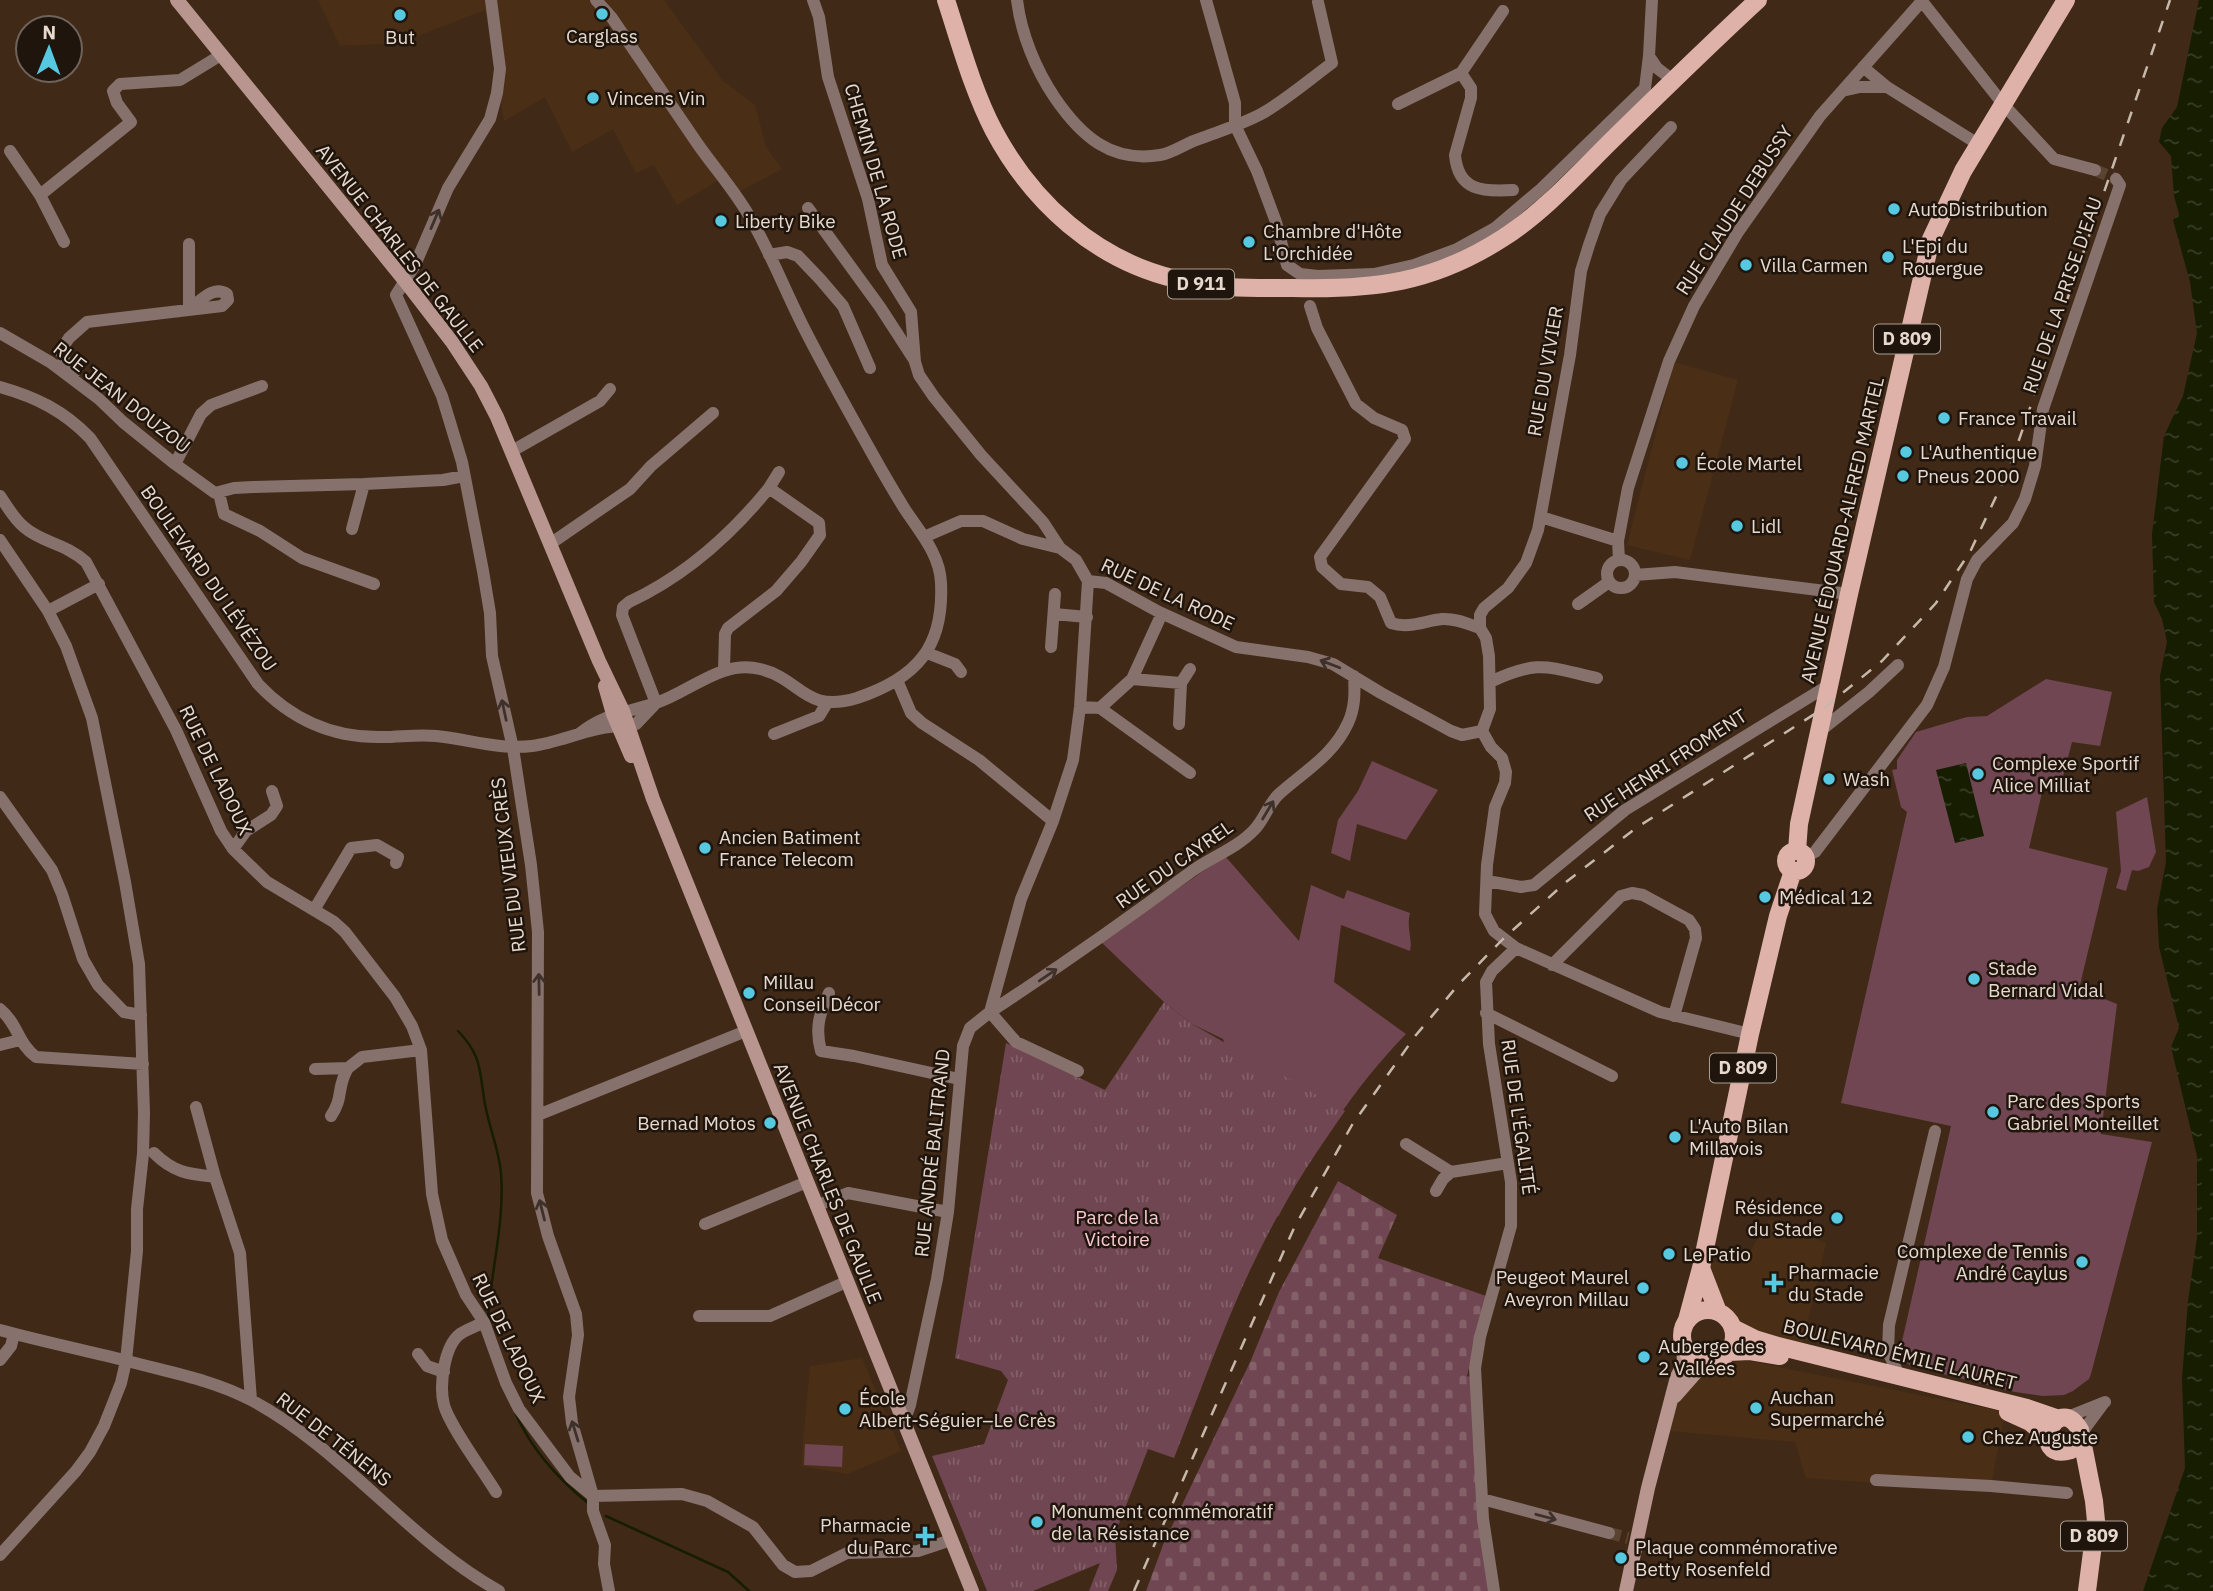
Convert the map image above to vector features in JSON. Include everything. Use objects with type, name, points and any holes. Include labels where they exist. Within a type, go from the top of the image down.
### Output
[{"type":"main road","name":"AVENUE CHARLES DE GAULLE","points":[[177,0],[405,281],[467,362],[497,417],[599,661],[972,1591]]},
{"type":"main road","name":"D 911","points":[[946,0],[993,129],[1013,163],[1041,199],[1079,234],[1121,259],[1174,279],[1204,285],[1347,289],[1407,281],[1462,261],[1526,222],[1758,0]]},
{"type":"main road","name":"AVENUE ÉDOUARD-ALFRED MARTEL","points":[[1820,731],[1931,239],[1978,144],[2066,0]]},
{"type":"main road","name":"AVENUE CHARLES DE GAULLE","points":[[599,661],[608,700],[623,722],[649,790]]},
{"type":"main road","name":"D 809","points":[[1687,1320],[1701,1268],[1750,1034],[1793,871],[1787,865],[1787,857],[1789,854],[1801,854],[1800,824],[1820,731]]},
{"type":"main road","points":[[1701,1268],[1718,1312]]},
{"type":"main road","points":[[1626,1591],[1633,1539],[1677,1377],[1684,1363],[1683,1343],[1683,1330],[1687,1320],[1701,1311],[1718,1312],[1727,1318],[1733,1328],[1734,1338],[1728,1352],[1715,1361],[1705,1362],[1691,1356],[1683,1343]]},
{"type":"main road","name":"BOULEVARD ÉMILE LAURET","points":[[1733,1328],[1755,1339],[1779,1346],[2062,1419]]},
{"type":"main road","name":"BOULEVARD ÉMILE LAURET","points":[[1728,1352],[1750,1351],[1879,1376],[2016,1414],[2047,1436]]},
{"type":"main road","points":[[1672,1399],[1684,1382],[1705,1362]]},
{"type":"main road","points":[[2047,1436],[2050,1425],[2062,1419],[2074,1422],[2080,1437],[2076,1447],[2067,1451]]},
{"type":"main road","name":"D 809","points":[[2047,1436],[2056,1450],[2067,1451],[2089,1481]]},
{"type":"main road","name":"D 809","points":[[2080,1437],[2096,1521],[2087,1591]]},
{"type":"street","points":[[405,281],[415,265],[448,188],[490,119],[500,69],[491,0]]},
{"type":"street","points":[[596,0],[612,18],[745,209],[805,330],[887,480],[924,537],[941,580],[938,619],[927,653],[914,669],[860,697],[827,703],[812,698],[760,668],[744,667],[724,670],[656,703],[636,724],[623,722]]},
{"type":"street","name":"CHEMIN DE LA RODE","points":[[813,0],[819,17],[828,77],[868,199],[882,265],[911,312],[915,362],[919,374],[981,455],[1043,522],[1060,548]]},
{"type":"street","points":[[1017,0],[1018,13],[1031,53],[1067,116],[1090,140],[1111,151],[1136,156],[1162,155],[1235,125],[1270,108],[1332,63],[1318,2]]},
{"type":"street","points":[[1206,0],[1235,103],[1235,125],[1257,171],[1276,222],[1287,265],[1300,274],[1318,276],[1374,274],[1414,265],[1458,249],[1495,228],[1522,206],[1646,88],[1652,0]]},
{"type":"street","points":[[1922,1],[2003,104],[2054,159],[2095,170]]},
{"type":"street","name":"RUE CLAUDE DEBUSSY","points":[[1609,582],[1608,568],[1619,560],[1618,541],[1628,488],[1652,410],[1668,361],[1694,306],[1738,232],[1820,116],[1922,1]]},
{"type":"street","points":[[1398,104],[1461,73],[1503,11]]},
{"type":"street","points":[[40,195],[131,122],[117,103],[113,91],[120,84],[180,80],[220,55]]},
{"type":"street","points":[[1649,56],[1657,68],[1674,81]]},
{"type":"street","points":[[1863,66],[1887,87],[1978,144]]},
{"type":"street","points":[[1461,73],[1471,88],[1471,98],[1455,155],[1461,176],[1479,190],[1541,189]]},
{"type":"street","points":[[1842,91],[1860,87],[1887,87]]},
{"type":"street","name":"RUE DU VIVIER","points":[[1480,628],[1480,615],[1484,608],[1508,588],[1526,563],[1541,517],[1570,355],[1581,271],[1600,214],[1621,180],[1671,127]]},
{"type":"street","points":[[10,151],[40,195],[64,242]]},
{"type":"street","name":"RUE DE LA PRISE D'EAU","points":[[1801,854],[1815,852],[1927,705],[1944,667],[1967,579],[1977,560],[2013,523],[2025,499],[2035,466],[2043,409],[2120,185],[2116,179]]},
{"type":"street","points":[[1513,190],[1522,206]]},
{"type":"street","points":[[808,208],[880,307],[915,362]]},
{"type":"street","points":[[99,399],[65,363],[63,347],[74,332],[87,322],[189,309],[190,244]]},
{"type":"street","points":[[769,256],[787,252],[798,256],[820,279],[843,306],[870,369]]},
{"type":"street","name":"RUE DU VIEUX CRÈS","points":[[405,281],[396,295],[442,396],[464,476],[490,613],[492,656],[513,748],[538,932],[537,1193],[548,1236],[576,1314],[578,1335],[569,1396],[572,1423],[593,1496],[593,1511],[605,1545],[604,1564],[609,1591]]},
{"type":"street","points":[[1310,306],[1317,328],[1356,404],[1374,418],[1402,430],[1405,439],[1321,557],[1321,567],[1341,584],[1368,587],[1380,597],[1391,623],[1401,626],[1443,619],[1458,621],[1480,628],[1486,638],[1490,709],[1482,731],[1491,747],[1502,758],[1506,772],[1505,783],[1494,807],[1487,865],[1487,922],[1516,948],[1552,965],[1674,1016],[1750,1034]]},
{"type":"street","name":"RUE JEAN DOUZOU","points":[[0,333],[50,362],[207,489],[219,493],[224,514],[260,531],[302,558],[374,584]]},
{"type":"street","points":[[175,464],[201,414],[211,405],[262,386]]},
{"type":"street","name":"BOULEVARD DU LÉVÉZOU","points":[[0,387],[25,394],[55,408],[90,438],[252,676],[281,706],[318,727],[356,736],[427,735],[513,748],[562,741],[623,722]]},
{"type":"street","points":[[512,451],[600,401],[610,389]]},
{"type":"street","points":[[550,544],[630,489],[651,466],[713,413]]},
{"type":"street","points":[[656,703],[622,615],[623,607],[703,556],[739,524],[779,472]]},
{"type":"street","points":[[219,493],[253,486],[364,484],[443,480],[464,476]]},
{"type":"street","points":[[352,529],[364,484]]},
{"type":"street","points":[[724,670],[725,634],[728,628],[776,591],[820,535],[819,523],[769,488]]},
{"type":"street","name":"RUE DE LADOUX","points":[[0,496],[24,527],[74,551],[86,562],[176,730],[220,831],[233,849],[267,882],[340,927],[366,956],[396,997],[421,1050],[432,1194],[442,1240],[466,1295],[484,1322],[506,1383],[519,1409],[570,1477],[593,1496]]},
{"type":"street","points":[[1541,517],[1618,541]]},
{"type":"street","points":[[924,537],[961,521],[977,520],[1023,539],[1060,548]]},
{"type":"street","points":[[0,540],[48,611],[66,646],[92,718],[135,932],[143,1064],[143,1154],[137,1209],[137,1251],[126,1361],[121,1383],[90,1452],[0,1555]]},
{"type":"street","name":"RUE DE LA RODE","points":[[1060,548],[1076,560],[1088,580],[1106,583],[1159,612],[1236,647],[1308,657],[1333,664],[1462,734],[1482,731]]},
{"type":"street","points":[[1578,604],[1609,582],[1615,587],[1624,588],[1631,583],[1635,575],[1631,564],[1619,560]]},
{"type":"street","points":[[1635,575],[1675,572],[1849,594]]},
{"type":"street","name":"RUE ANDRÉ BALITRAND","points":[[904,1422],[934,1292],[948,1212],[963,1046],[970,1029],[990,1012],[1021,899],[1053,821],[1073,760],[1080,707],[1088,580]]},
{"type":"street","points":[[48,611],[99,584]]},
{"type":"street","points":[[1051,647],[1055,594]]},
{"type":"street","points":[[1054,614],[1087,617]]},
{"type":"street","points":[[1100,708],[1132,679],[1159,620]]},
{"type":"street","points":[[927,653],[955,664],[961,671]]},
{"type":"street","points":[[1490,682],[1510,672],[1540,665],[1597,678]]},
{"type":"street","points":[[1820,731],[1898,665]]},
{"type":"street","points":[[1179,723],[1181,683],[1190,668]]},
{"type":"street","name":"RUE DU CAYREL","points":[[990,1012],[1102,938],[1196,868],[1255,829],[1280,793],[1307,773],[1336,744],[1354,707],[1354,676]]},
{"type":"street","points":[[1132,679],[1181,683]]},
{"type":"street","points":[[897,680],[911,713],[922,723],[979,760],[1053,821]]},
{"type":"street","name":"RUE HENRI FROMENT","points":[[1487,881],[1521,887],[1534,885],[1625,810],[1829,685]]},
{"type":"street","points":[[774,734],[819,716],[827,703]]},
{"type":"street","points":[[1080,707],[1100,708],[1190,773]]},
{"type":"street","points":[[233,849],[246,831],[271,815],[277,806],[272,791]]},
{"type":"street","points":[[0,797],[52,870],[83,958],[98,985],[124,1012],[141,1015]]},
{"type":"street","points":[[314,910],[351,848],[377,845],[398,857],[396,863]]},
{"type":"street","points":[[1552,965],[1621,897],[1632,893],[1643,895],[1689,920],[1695,929],[1696,938],[1674,1016]]},
{"type":"street","name":"RUE DE L'ÉGALITÉ","points":[[1494,1591],[1483,1519],[1475,1368],[1480,1338],[1511,1226],[1511,1182],[1486,1013],[1486,982],[1492,971],[1516,948]]},
{"type":"street","points":[[830,994],[818,1021],[817,1037],[821,1051],[959,1079]]},
{"type":"street","points":[[0,1009],[16,1026],[20,1040],[27,1050],[36,1057],[143,1064]]},
{"type":"street","points":[[990,1012],[1016,1042],[1078,1071]]},
{"type":"street","points":[[1486,1013],[1612,1076]]},
{"type":"street","points":[[538,1115],[746,1031]]},
{"type":"street","points":[[0,1045],[20,1040]]},
{"type":"street","points":[[331,1116],[340,1104],[341,1080],[348,1068],[362,1057],[421,1050]]},
{"type":"street","points":[[315,1069],[348,1068]]},
{"type":"street","points":[[196,1107],[215,1177],[240,1252],[251,1400]]},
{"type":"street","points":[[1899,1375],[1888,1352],[1889,1325],[1935,1132]]},
{"type":"street","points":[[1406,1144],[1451,1172]]},
{"type":"street","points":[[154,1153],[182,1173],[215,1177]]},
{"type":"street","points":[[1436,1191],[1451,1172],[1508,1163]]},
{"type":"street","points":[[705,1224],[807,1182]]},
{"type":"street","points":[[816,1206],[848,1193],[948,1212]]},
{"type":"street","points":[[699,1316],[770,1316],[846,1282]]},
{"type":"street","points":[[484,1322],[460,1334],[450,1346],[444,1371],[444,1406],[496,1492]]},
{"type":"street","name":"RUE DE TÉNENS","points":[[0,1330],[211,1382],[251,1400],[310,1441],[437,1547],[484,1583],[499,1591]]},
{"type":"street","points":[[0,1360],[11,1346],[14,1334]]},
{"type":"street","points":[[1872,1368],[1888,1352]]},
{"type":"street","points":[[418,1354],[427,1366],[444,1371]]},
{"type":"street","points":[[2062,1419],[2105,1402],[2080,1437]]},
{"type":"street","points":[[1876,1480],[2067,1493]]},
{"type":"street","points":[[593,1496],[682,1494],[707,1502],[752,1527],[783,1565],[795,1572],[811,1571],[847,1553],[918,1551],[951,1540]]},
{"type":"street","points":[[1482,1499],[1609,1533]]},
{"type":"shaded area","points":[[318,0],[664,0],[723,81],[755,105],[766,147],[782,169],[740,191],[729,174],[677,205],[654,165],[636,173],[613,129],[572,152],[545,97],[504,121],[485,10],[399,43],[340,46]]},
{"type":"shaded area","name":"École Martel","points":[[1674,362],[1738,380],[1690,560],[1627,545]]},
{"type":"shaded area","points":[[1769,1219],[1826,1243],[1803,1343],[1744,1330],[1719,1303],[1707,1261],[1743,1264]]},
{"type":"shaded area","name":"École Albert-Séguier–Le Crès","points":[[862,1358],[901,1451],[848,1474],[801,1466],[810,1366]]},
{"type":"shaded area","points":[[1743,1360],[2005,1412],[1990,1491],[1806,1478],[1795,1442],[1670,1431],[1673,1400],[1702,1371]]},
{"type":"green space","name":"Parc des Sports Gabriel Monteillet","points":[[2046,679],[2112,692],[2100,746],[2072,742],[2060,788],[2044,784],[2029,848],[2108,868],[2079,989],[2117,1004],[2101,1134],[2152,1142],[2089,1379],[2064,1395],[2043,1396],[2015,1392],[1911,1366],[1894,1352],[1900,1350],[1951,1126],[1841,1103],[1907,812],[1901,807],[1892,770],[1897,769],[1897,760],[1916,732],[1967,717],[1987,716]]},
{"type":"green space","points":[[1372,761],[1438,790],[1406,840],[1357,824],[1350,861],[1331,853],[1338,820],[1358,791]]},
{"type":"green space","points":[[2147,797],[2156,852],[2149,867],[2132,870],[2126,891],[2116,888],[2121,871],[2116,812]]},
{"type":"green space","points":[[1225,856],[1299,941],[1311,885],[1344,899],[1347,890],[1410,913],[1410,951],[1341,925],[1334,982],[1406,1034],[1352,1098],[1305,1168],[1278,1217],[1223,1039],[1192,1024],[1164,1002],[1101,942]]},
{"type":"green space","name":"Parc de la Victoire","points":[[1164,1002],[1192,1024],[1345,1111],[1276,1218],[1254,1261],[1174,1458],[1148,1449],[1115,1534],[1117,1570],[1108,1591],[1089,1591],[1100,1563],[1033,1591],[987,1591],[932,1456],[984,1444],[1008,1380],[1001,1371],[955,1358],[1006,1043],[1105,1090]]},
{"type":"green space","points":[[1338,1181],[1397,1215],[1378,1258],[1486,1296],[1467,1376],[1471,1377],[1490,1591],[1146,1591],[1163,1545],[1251,1360],[1279,1292]]},
{"type":"green space","points":[[805,1444],[843,1446],[842,1467],[804,1465]]},
{"type":"water","points":[[2199,0],[2213,0],[2213,1591],[2143,1591],[2185,1468],[2182,1379],[2188,1301],[2197,1237],[2197,1156],[2171,1047],[2179,1028],[2159,947],[2157,909],[2166,862],[2160,676],[2167,642],[2162,619],[2154,602],[2152,534],[2164,436],[2183,396],[2197,333],[2190,282],[2173,220],[2179,214],[2174,196],[2171,156],[2159,142],[2162,128],[2177,107]]},
{"type":"water","points":[[1966,763],[1984,836],[1955,843],[1936,770]]},
{"type":"waterway","points":[[458,1031],[472,1049],[479,1065],[501,1173],[501,1209],[488,1318]]},
{"type":"waterway","points":[[515,1412],[521,1426],[546,1462],[588,1503]]},
{"type":"waterway","points":[[606,1516],[728,1572],[749,1591]]},
{"type":"tunnel","points":[[2095,170],[2116,179]]},
{"type":"tunnel","points":[[1609,1533],[1628,1538]]},
{"type":"railway","points":[[1134,1591],[1294,1228],[1352,1125],[1416,1035],[1459,984],[1503,939],[1566,882],[1636,828],[1824,708],[1882,661],[1936,603],[1970,552],[2009,469],[2170,0]]},
{"type":"place","name":"Carglass","points":[[602,14]]},
{"type":"place","name":"But","points":[[400,15]]},
{"type":"place","name":"Vincens Vin","points":[[593,98]]},
{"type":"place","name":"AutoDistribution","points":[[1894,209]]},
{"type":"place","name":"Liberty Bike","points":[[721,221]]},
{"type":"place","name":"Chambre d'Hôte L'Orchidée","points":[[1249,242]]},
{"type":"place","name":"L'Epi du Rouergue","points":[[1888,257]]},
{"type":"place","name":"Villa Carmen","points":[[1746,265]]},
{"type":"place","name":"France Travail","points":[[1944,418]]},
{"type":"place","name":"L'Authentique","points":[[1906,452]]},
{"type":"place","name":"École Martel","points":[[1682,463]]},
{"type":"place","name":"Pneus 2000","points":[[1903,476]]},
{"type":"place","name":"Lidl","points":[[1737,526]]},
{"type":"place","name":"Complexe Sportif Alice Milliat","points":[[1978,774]]},
{"type":"place","name":"Wash","points":[[1829,779]]},
{"type":"place","name":"Ancien Batiment France Telecom","points":[[705,848]]},
{"type":"place","name":"Médical 12","points":[[1765,897]]},
{"type":"place","name":"Stade Bernard Vidal","points":[[1974,979]]},
{"type":"place","name":"Millau Conseil Décor","points":[[749,993]]},
{"type":"place","name":"Parc des Sports Gabriel Monteillet","points":[[1993,1112]]},
{"type":"place","name":"Bernad Motos","points":[[770,1123]]},
{"type":"place","name":"L'Auto Bilan Millavois","points":[[1675,1137]]},
{"type":"place","name":"Résidence du Stade","points":[[1837,1218]]},
{"type":"place","name":"Le Patio","points":[[1669,1254]]},
{"type":"place","name":"Complexe de Tennis André Caylus","points":[[2082,1262]]},
{"type":"place","name":"Pharmacie du Stade","points":[[1774,1283]]},
{"type":"place","name":"Peugeot Maurel Aveyron Millau","points":[[1643,1288]]},
{"type":"place","name":"Auberge des 2 Vallées","points":[[1644,1357]]},
{"type":"place","name":"Auchan Supermarché","points":[[1756,1408]]},
{"type":"place","name":"École Albert-Séguier–Le Crès","points":[[845,1409]]},
{"type":"place","name":"Chez Auguste","points":[[1968,1437]]},
{"type":"place","name":"Monument commémoratif de la Résistance","points":[[1037,1522]]},
{"type":"place","name":"Pharmacie du Parc","points":[[925,1536]]},
{"type":"place","name":"Plaque commémorative Betty Rosenfeld","points":[[1621,1558]]}]
